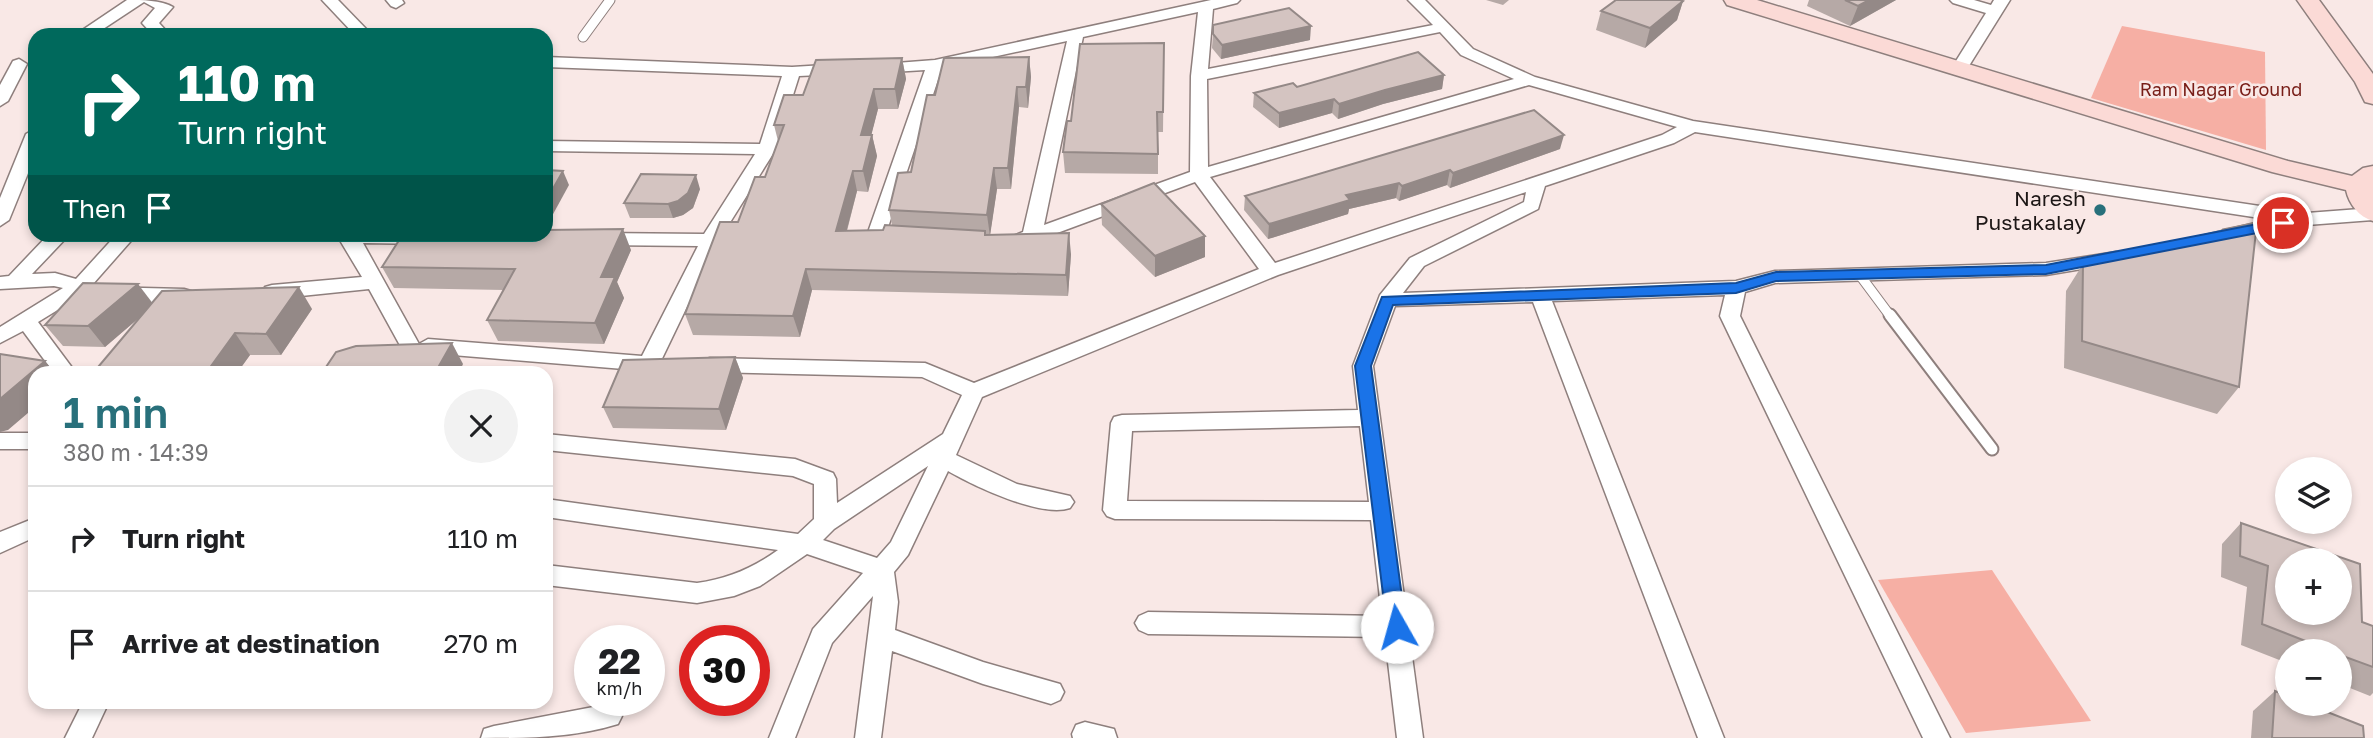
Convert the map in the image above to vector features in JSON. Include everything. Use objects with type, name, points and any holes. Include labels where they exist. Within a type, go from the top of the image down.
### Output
[{"type":"street","points":[[94,28],[137,0]]},
{"type":"street","points":[[150,0],[164,7],[150,23],[155,28]]},
{"type":"street","points":[[330,0],[357,28]]},
{"type":"street","points":[[553,62],[792,72],[935,65],[1232,0]]},
{"type":"street","points":[[1416,0],[1467,52],[1529,80],[1692,126],[2307,219]]},
{"type":"street","points":[[1735,0],[2281,167],[2365,179],[2358,194],[2373,213]]},
{"type":"street","points":[[1958,0],[1999,6],[1959,69]]},
{"type":"street","points":[[2308,0],[2367,82],[2373,97]]},
{"type":"street","points":[[1206,7],[1199,76],[1199,175],[1271,271]]},
{"type":"street","points":[[1199,76],[1444,27]]},
{"type":"street","points":[[1032,236],[1076,35]]},
{"type":"street","points":[[0,73],[27,60]]},
{"type":"street","points":[[0,101],[27,60]]},
{"type":"street","points":[[915,240],[875,238],[935,65]]},
{"type":"street","points":[[648,364],[710,240],[767,149],[792,72]]},
{"type":"street","points":[[993,245],[1007,245],[1199,175],[1529,80]]},
{"type":"street","points":[[782,738],[822,637],[900,548],[974,392],[1271,271],[1668,139],[1692,126]]},
{"type":"street","points":[[553,146],[767,149]]},
{"type":"street","points":[[0,220],[28,151]]},
{"type":"street","points":[[1410,738],[1363,366],[1387,300],[1417,262],[1532,205],[1537,183]]},
{"type":"street","points":[[2204,240],[2307,219],[2373,213]]},
{"type":"street","points":[[585,239],[710,240]]},
{"type":"street","points":[[7,282],[52,242]]},
{"type":"street","points":[[0,336],[80,287],[121,242]]},
{"type":"street","points":[[351,242],[409,344]]},
{"type":"street","points":[[1387,300],[1736,288],[1776,276],[2046,269],[2140,253]]},
{"type":"street","points":[[7,282],[55,279],[102,294],[197,297]]},
{"type":"street","points":[[251,295],[373,282]]},
{"type":"street","points":[[1736,288],[1730,316],[1937,738]]},
{"type":"street","points":[[1540,295],[1711,738]]},
{"type":"street","points":[[26,320],[61,366]]},
{"type":"street","points":[[387,352],[409,344],[648,364],[925,370],[974,392]]},
{"type":"street","points":[[1370,418],[1122,423],[1115,510],[1382,511]]},
{"type":"street","points":[[0,441],[28,440]]},
{"type":"street","points":[[553,443],[794,468],[813,473],[825,478],[826,522]]},
{"type":"street","points":[[947,448],[974,475],[1013,492],[1062,502]]},
{"type":"street","points":[[553,576],[697,593],[721,592],[747,583],[805,544],[826,522],[947,448]]},
{"type":"street","points":[[553,509],[710,533],[805,544],[881,569]]},
{"type":"street","points":[[0,543],[28,530]]},
{"type":"street","points":[[868,738],[886,602],[881,569]]},
{"type":"street","points":[[1148,622],[1397,627]]},
{"type":"street","points":[[882,636],[983,673],[1051,692]]},
{"type":"street","points":[[78,738],[92,709]]},
{"type":"street","points":[[494,738],[610,716]]},
{"type":"lane","points":[[583,37],[610,0]]},
{"type":"lane","points":[[1859,274],[1992,449]]},
{"type":"green space","name":"Ram Nagar Ground","points":[[2122,26],[2265,52],[2266,150],[2091,98]]},
{"type":"green space","points":[[1992,570],[2091,721],[1966,733],[1878,580]]},
{"type":"building","points":[[1616,0],[1683,1],[1650,28],[1601,11]]},
{"type":"building","points":[[1845,0],[1869,0],[1858,6]]},
{"type":"building","points":[[1289,8],[1311,26],[1222,45],[1213,34],[1213,25]]},
{"type":"building","points":[[1164,43],[1163,112],[1157,112],[1158,154],[1063,152],[1067,121],[1071,121],[1080,44]]},
{"type":"building","points":[[1418,52],[1444,75],[1339,104],[1334,99],[1279,113],[1254,93],[1293,83],[1297,87]]},
{"type":"building","points":[[1029,57],[1026,87],[1017,87],[1008,168],[994,168],[987,215],[889,210],[898,173],[911,172],[927,95],[935,95],[944,58]]},
{"type":"building","points":[[902,58],[895,89],[874,89],[861,135],[872,135],[863,171],[853,171],[836,231],[883,230],[885,225],[985,231],[985,235],[1069,233],[1066,275],[806,269],[793,316],[685,314],[720,222],[738,222],[755,177],[765,177],[784,125],[774,125],[784,95],[803,95],[816,60]]},
{"type":"building","points":[[1534,110],[1564,135],[1453,173],[1450,170],[1402,186],[1399,183],[1346,195],[1350,200],[1269,224],[1245,196]]},
{"type":"building","points":[[553,170],[563,171],[553,189]]},
{"type":"building","points":[[641,174],[696,175],[688,193],[678,201],[668,204],[624,203]]},
{"type":"building","points":[[1154,183],[1205,236],[1155,256],[1101,204]]},
{"type":"building","points":[[2257,222],[2239,387],[2082,341],[2083,264]]},
{"type":"building","points":[[623,229],[601,277],[615,277],[595,323],[487,320],[515,269],[382,267],[398,242],[553,242],[553,230]]},
{"type":"building","points":[[83,283],[138,284],[88,326],[45,325]]},
{"type":"building","points":[[299,287],[266,334],[235,333],[211,366],[99,366],[162,291]]},
{"type":"building","points":[[452,343],[439,366],[327,366],[336,352],[356,346]]},
{"type":"building","points":[[0,354],[45,361],[39,366],[28,366],[28,375],[0,399]]},
{"type":"building","points":[[735,357],[719,409],[603,407],[623,360]]},
{"type":"building","points":[[2241,523],[2314,548],[2275,548],[2275,625],[2352,625],[2352,561],[2360,564],[2362,622],[2373,626],[2373,667],[2352,659],[2352,639],[2300,639],[2262,624],[2268,566],[2240,556]]},
{"type":"building","points":[[2275,691],[2275,716],[2338,716],[2363,726],[2364,738],[2272,738]]},
{"type":"place","name":"Naresh Pustakalay","points":[[2100,210]]},
{"type":"route","points":[[1397,627],[1363,366],[1387,300],[1736,288],[1776,276],[2046,269],[2114,258],[2283,223]]}]
